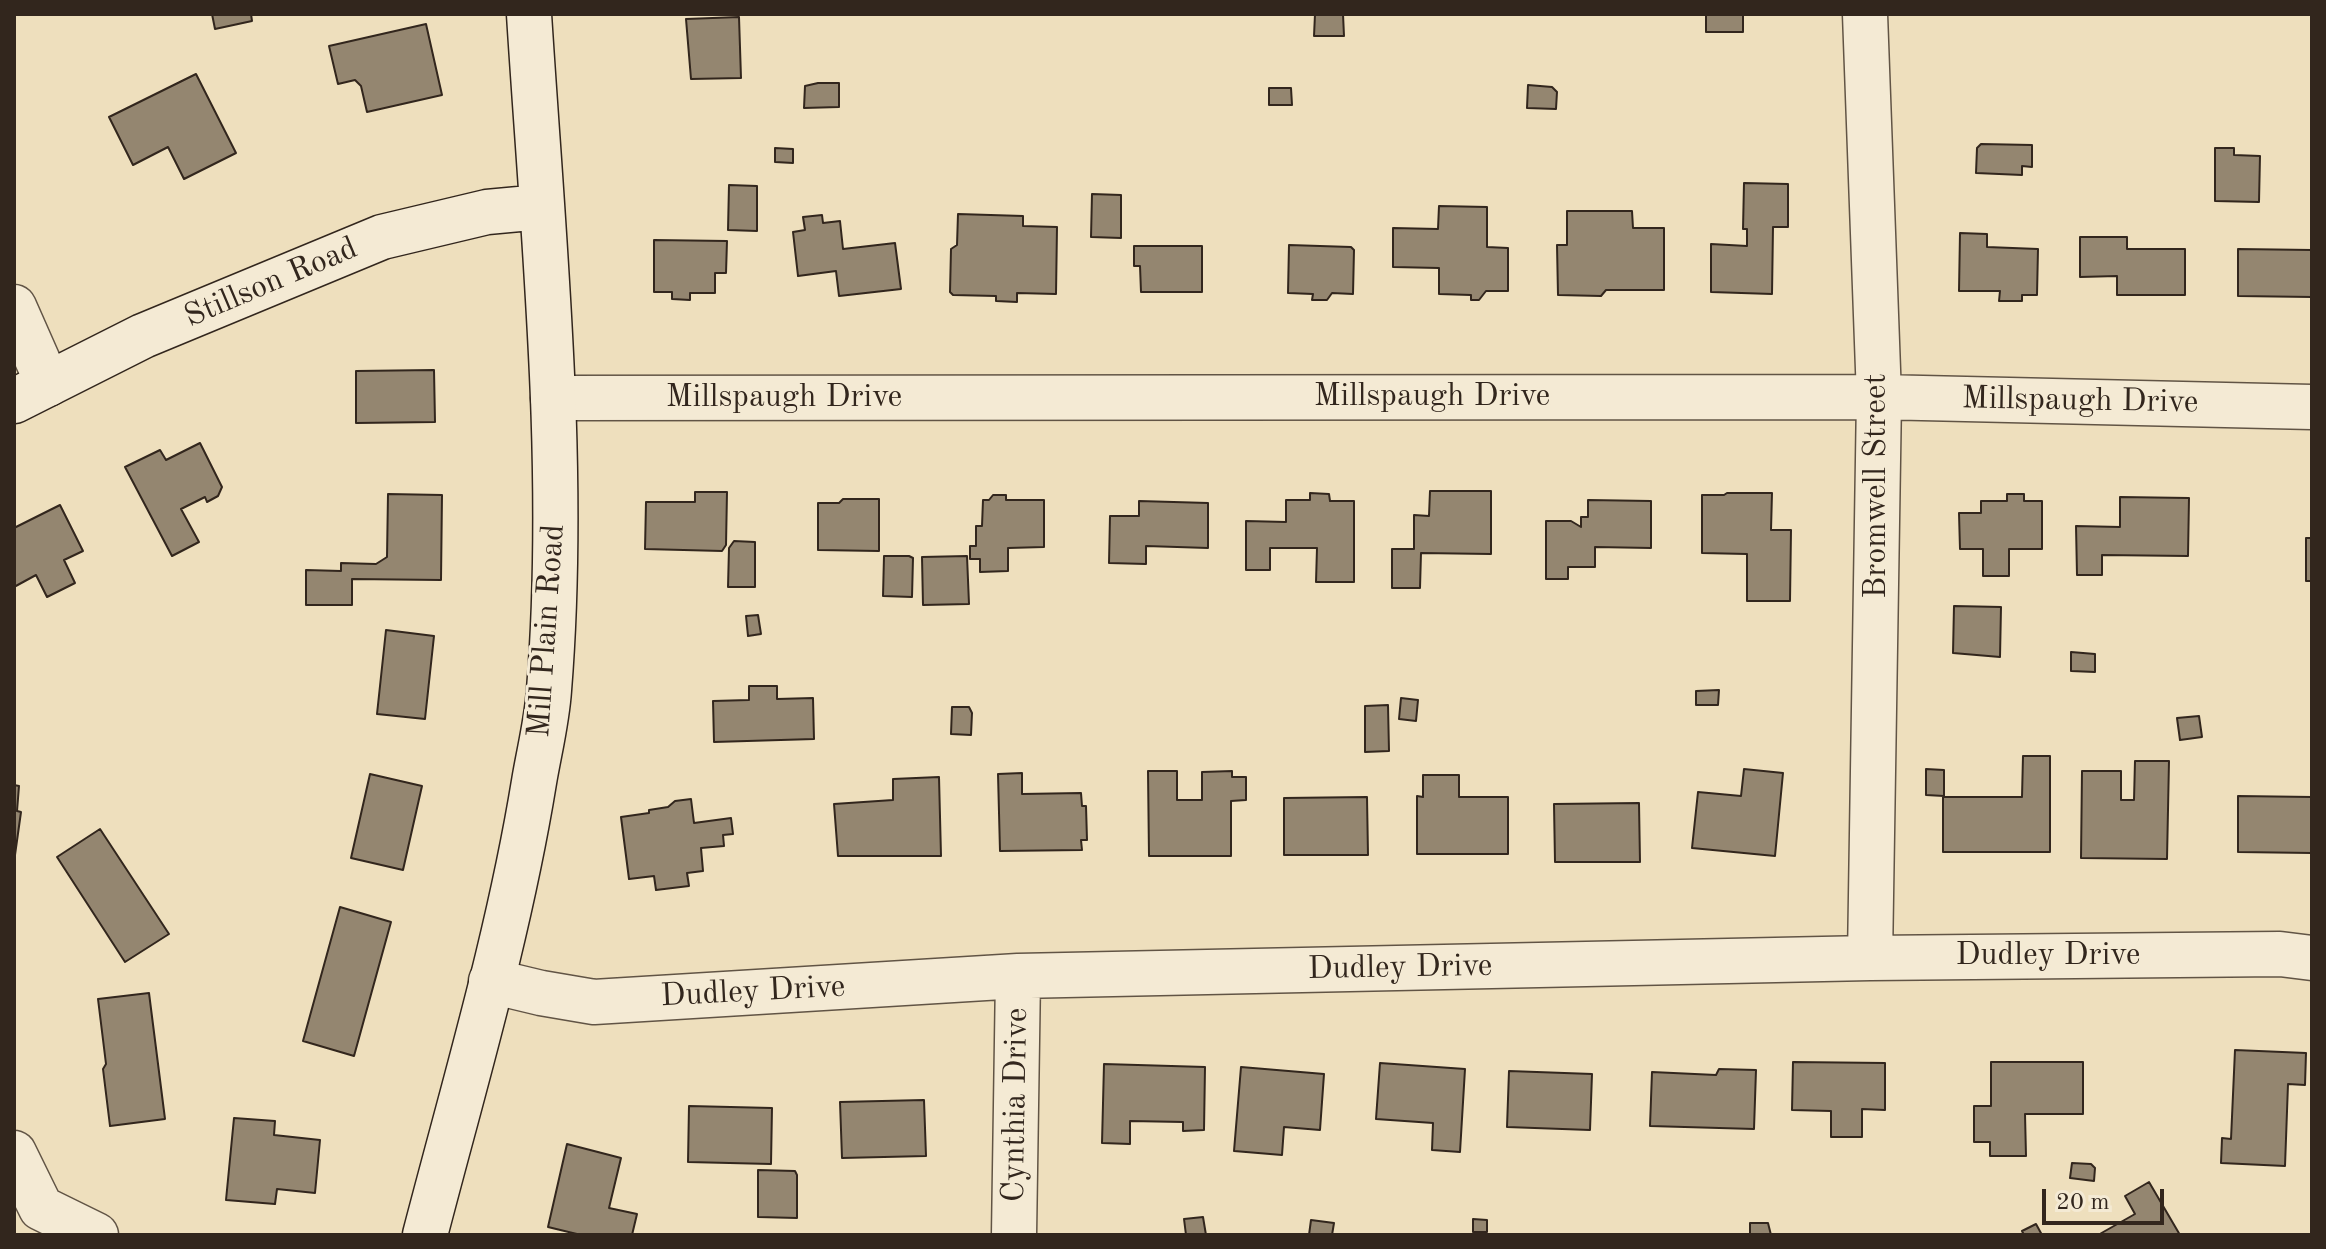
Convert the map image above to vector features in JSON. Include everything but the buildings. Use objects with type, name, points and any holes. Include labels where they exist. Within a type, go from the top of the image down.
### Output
[{"type":"street","name":"Mill Plain Road","points":[[425,1235],[524,846],[549,693],[556,556],[553,398],[529,14]]},
{"type":"street","name":"Bromwell Street","points":[[1865,14],[1879,397],[1870,958]]},
{"type":"street","name":"Stillson Road","points":[[31,392],[143,336],[382,237],[487,212],[541,207]]},
{"type":"street","points":[[14,307],[31,392]]},
{"type":"street","name":"Millspaugh Drive","points":[[553,398],[1879,397],[2312,407]]},
{"type":"street","name":"Dudley Drive","points":[[491,981],[594,1002],[1018,976],[1870,958],[2280,954],[2312,958]]},
{"type":"street","name":"Cynthia Drive","points":[[1014,1235],[1018,976]]},
{"type":"street","points":[[14,1153],[41,1208],[96,1235]]}]
